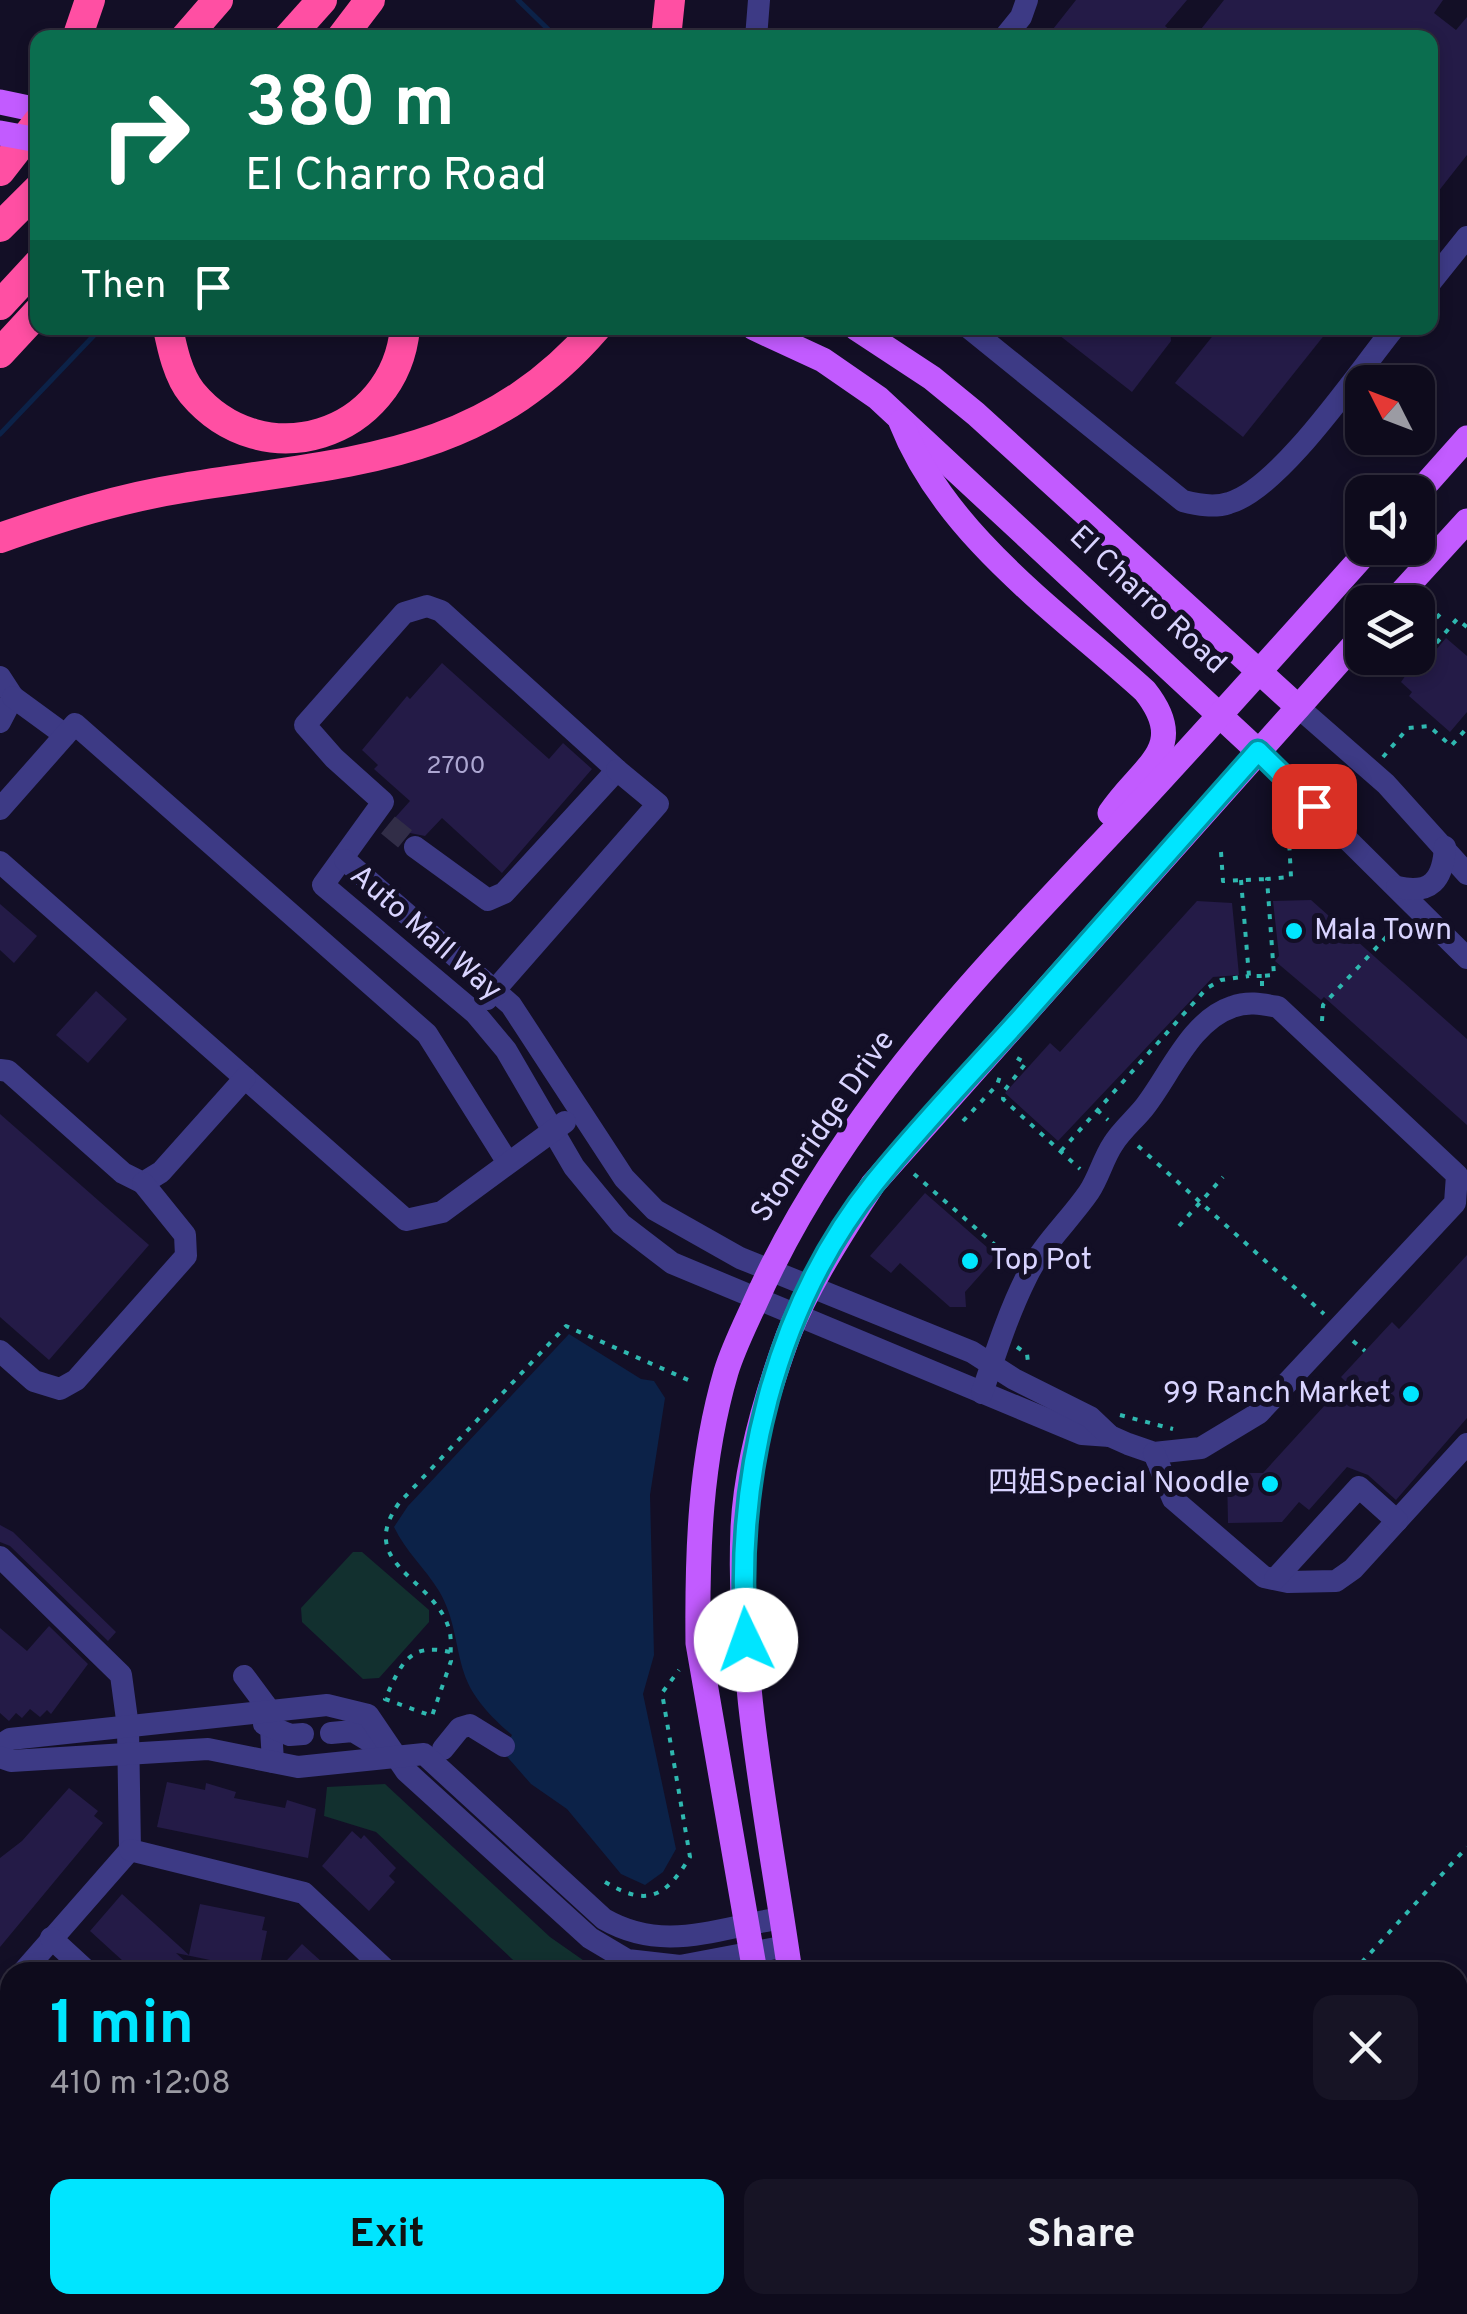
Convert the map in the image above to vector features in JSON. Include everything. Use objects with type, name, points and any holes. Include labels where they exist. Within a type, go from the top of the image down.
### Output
[{"type":"highway","points":[[81,30],[90,0]]},
{"type":"highway","points":[[192,30],[218,0]]},
{"type":"highway","points":[[295,30],[322,0]]},
{"type":"highway","points":[[347,30],[370,0]]},
{"type":"highway","points":[[667,30],[670,0]]},
{"type":"highway","points":[[0,171],[30,132]]},
{"type":"highway","points":[[0,227],[30,196]]},
{"type":"highway","points":[[0,305],[30,273]]},
{"type":"highway","points":[[0,353],[30,321]]},
{"type":"highway","points":[[170,335],[190,392],[215,413],[267,438],[326,433],[363,414],[390,382],[403,352],[404,335]]},
{"type":"highway","points":[[0,538],[122,500],[382,457],[442,439],[492,415],[537,384],[589,335]]},
{"type":"main road","points":[[0,102],[30,108]]},
{"type":"main road","points":[[0,133],[30,139]]},
{"type":"main road","name":"El Charro Road","points":[[769,335],[823,360],[899,418],[1258,751]]},
{"type":"main road","name":"El Charro Road","points":[[867,335],[932,378],[976,414],[1298,707]]},
{"type":"main road","points":[[899,418],[915,459],[976,538],[1145,691],[1160,710],[1166,732],[1164,747],[1114,807],[1071,873]]},
{"type":"main road","points":[[1435,475],[1467,438]]},
{"type":"main road","points":[[1409,585],[1467,521]]},
{"type":"main road","name":"Stoneridge Drive","points":[[754,1962],[698,1642],[697,1538],[722,1389],[756,1300],[827,1169],[946,1010],[1355,565]]},
{"type":"main road","points":[[788,1962],[750,1700],[743,1526],[765,1409],[797,1317],[810,1288],[873,1184],[1345,655]]},
{"type":"street","points":[[756,30],[758,0]]},
{"type":"street","points":[[1010,30],[1027,0]]},
{"type":"street","points":[[1438,273],[1467,237]]},
{"type":"street","points":[[979,335],[1183,501],[1210,506],[1230,503],[1267,480],[1388,335]]},
{"type":"street","points":[[1436,556],[1467,538]]},
{"type":"street","points":[[345,860],[382,819],[383,802],[334,758],[305,725],[404,613],[427,606],[441,612],[658,804],[475,1013]]},
{"type":"street","points":[[0,722],[7,687],[65,735]]},
{"type":"street","name":"El Charro Road","points":[[1298,707],[1386,784],[1467,874]]},
{"type":"street","points":[[0,809],[75,724],[427,1034],[508,1163]]},
{"type":"street","name":"El Charro Road","points":[[1258,751],[1467,958]]},
{"type":"street","points":[[415,847],[488,900],[504,892],[617,770]]},
{"type":"street","points":[[1397,887],[1415,891],[1430,887],[1443,873],[1445,848]]},
{"type":"street","name":"Auto Mall Way","points":[[345,860],[494,990],[522,1018],[624,1178],[655,1210],[769,1270],[972,1352],[1090,1416],[1110,1436],[1082,1434],[672,1263],[621,1224],[574,1167],[506,1050],[475,1013],[323,885],[345,860]]},
{"type":"street","points":[[0,862],[406,1220],[442,1212],[552,1128],[582,1114]]},
{"type":"street","points":[[288,911],[323,885]]},
{"type":"street","points":[[982,1392],[1032,1266],[1092,1188],[1122,1132],[1211,1020],[1231,1007],[1278,1007],[1462,1172],[1454,1203],[1259,1413],[1201,1448],[1154,1453],[1110,1436]]},
{"type":"street","points":[[0,1070],[8,1071],[123,1173],[144,1183],[185,1235],[186,1256],[76,1380],[60,1389],[34,1382],[0,1350]]},
{"type":"street","points":[[144,1183],[161,1172],[245,1078]]},
{"type":"street","points":[[1154,1453],[1172,1499],[1264,1577],[1336,1581],[1353,1569],[1467,1444]]},
{"type":"street","points":[[1276,1579],[1359,1487],[1397,1521]]},
{"type":"street","points":[[0,1558],[120,1675],[128,1727],[130,1850],[31,1962]]},
{"type":"street","points":[[244,1676],[272,1719],[290,1735],[303,1734]]},
{"type":"street","points":[[0,1745],[10,1739],[242,1715],[272,1719],[329,1705],[368,1714],[394,1756]]},
{"type":"street","points":[[272,1719],[272,1762]]},
{"type":"street","points":[[443,1749],[460,1728],[470,1725],[504,1746]]},
{"type":"street","points":[[331,1733],[352,1731],[394,1756],[590,1938],[627,1960],[645,1962]]},
{"type":"street","points":[[0,1757],[11,1761],[208,1749],[298,1766],[424,1754],[604,1919],[629,1934],[665,1940],[783,1918]]},
{"type":"street","points":[[130,1850],[304,1893],[377,1962]]},
{"type":"street","points":[[51,1938],[77,1962]]},
{"type":"street","points":[[758,1962],[786,1946]]},
{"type":"path","points":[[1435,645],[1458,619],[1467,627]]},
{"type":"path","points":[[1383,756],[1408,728],[1429,726],[1451,746],[1467,728]]},
{"type":"path","points":[[1221,852],[1222,881],[1292,877],[1289,840]]},
{"type":"path","points":[[1061,1151],[1207,988],[1221,980],[1274,976],[1267,879]]},
{"type":"path","points":[[1241,880],[1250,976]]},
{"type":"path","points":[[1310,1036],[1322,1022],[1324,1005],[1391,932]]},
{"type":"path","points":[[1262,976],[1262,1004]]},
{"type":"path","points":[[963,1121],[1018,1056],[1026,1063],[1003,1099],[1082,1170]]},
{"type":"path","points":[[1097,1110],[1365,1351]]},
{"type":"path","points":[[914,1174],[1010,1258],[1022,1243]]},
{"type":"path","points":[[1179,1226],[1223,1177]]},
{"type":"path","points":[[450,1652],[422,1648],[403,1663],[385,1700],[432,1716],[447,1681],[450,1652],[449,1629],[435,1604],[399,1568],[384,1543],[385,1523],[399,1503],[566,1326],[694,1383]]},
{"type":"path","points":[[398,1658],[403,1663]]},
{"type":"path","points":[[605,1882],[632,1897],[652,1896],[669,1887],[690,1858],[662,1693],[678,1670]]},
{"type":"path","points":[[1363,1962],[1467,1848]]},
{"type":"green space","points":[[353,1552],[362,1552],[429,1610],[429,1622],[379,1678],[363,1679],[302,1622],[301,1608]]},
{"type":"green space","points":[[385,1784],[550,1937],[586,1962],[515,1962],[376,1832],[324,1816],[327,1787]]},
{"type":"water","points":[[569,1334],[641,1379],[654,1381],[665,1398],[650,1495],[654,1655],[643,1694],[676,1849],[663,1872],[645,1885],[621,1874],[567,1809],[531,1784],[503,1752],[512,1735],[472,1691],[444,1601],[394,1527],[408,1506]]},
{"type":"building","points":[[1076,0],[1187,0],[1165,26],[1170,30],[1052,30]]},
{"type":"building","points":[[1224,0],[1443,0],[1434,13],[1456,30],[1467,17],[1467,155],[1438,192],[1438,30],[1200,30]]},
{"type":"building","points":[[1059,335],[1171,335],[1171,341],[1132,392]]},
{"type":"building","points":[[1213,335],[1324,335],[1243,437],[1175,383]]},
{"type":"building","points":[[1446,638],[1467,656],[1467,712],[1450,732],[1409,696],[1412,692],[1401,682],[1406,675],[1435,675],[1435,651]]},
{"type":"building","points":[[442,663],[549,759],[563,743],[592,769],[502,873],[442,818],[425,836],[410,833],[400,844],[384,830],[410,801],[374,769],[378,765],[362,750],[407,696],[410,699]]},
{"type":"building","points":[[1311,900],[1467,1039],[1467,1125],[1324,997],[1321,1000],[1275,961],[1279,956],[1273,901]]},
{"type":"building","points":[[1197,901],[1232,903],[1239,975],[1213,977],[1058,1141],[1005,1093],[1050,1043],[1060,1052]]},
{"type":"building","points":[[0,904],[37,936],[14,963],[0,950]]},
{"type":"building","points":[[96,991],[127,1019],[88,1063],[56,1035]]},
{"type":"building","points":[[0,1114],[149,1245],[49,1360],[0,1317]]},
{"type":"building","points":[[925,1193],[997,1256],[965,1292],[966,1307],[950,1307],[900,1263],[891,1273],[870,1256]]},
{"type":"building","points":[[1467,1255],[1467,1418],[1396,1500],[1368,1475],[1347,1467],[1309,1510],[1299,1502],[1282,1522],[1228,1523],[1227,1473],[1263,1473],[1346,1382],[1341,1377],[1392,1322],[1399,1329]]},
{"type":"building","points":[[0,1525],[13,1532],[116,1632],[108,1641],[10,1546],[0,1542]]},
{"type":"building","points":[[49,1626],[88,1664],[51,1714],[47,1710],[40,1717],[30,1709],[22,1718],[16,1713],[9,1721],[0,1713],[0,1628],[27,1651]]},
{"type":"building","points":[[167,1782],[205,1790],[206,1783],[236,1792],[234,1798],[285,1808],[287,1800],[316,1809],[308,1858],[157,1827]]},
{"type":"building","points":[[69,1788],[98,1811],[94,1816],[103,1823],[0,1947],[0,1858],[22,1841]]},
{"type":"building","points":[[352,1831],[361,1839],[364,1835],[396,1868],[389,1876],[395,1882],[369,1911],[322,1866]]},
{"type":"building","points":[[122,1894],[189,1955],[200,1904],[265,1917],[262,1930],[267,1931],[261,1962],[220,1962],[176,1953],[186,1962],[124,1962],[90,1931]]},
{"type":"building","points":[[302,1944],[322,1962],[285,1962]]},
{"type":"waterway","points":[[518,0],[549,30]]},
{"type":"waterway","points":[[0,434],[94,335]]},
{"type":"tunnel","points":[[388,825],[415,847]]},
{"type":"place","name":"Mala Town","points":[[1294,931]]},
{"type":"place","name":"Top Pot","points":[[970,1261]]},
{"type":"place","name":"99 Ranch Market","points":[[1411,1394]]},
{"type":"place","name":"四姐Special Noodle","points":[[1270,1484]]},
{"type":"route","points":[[746,1640],[743,1526],[765,1409],[789,1335],[819,1270],[873,1184],[1258,751],[1314,806]]}]
